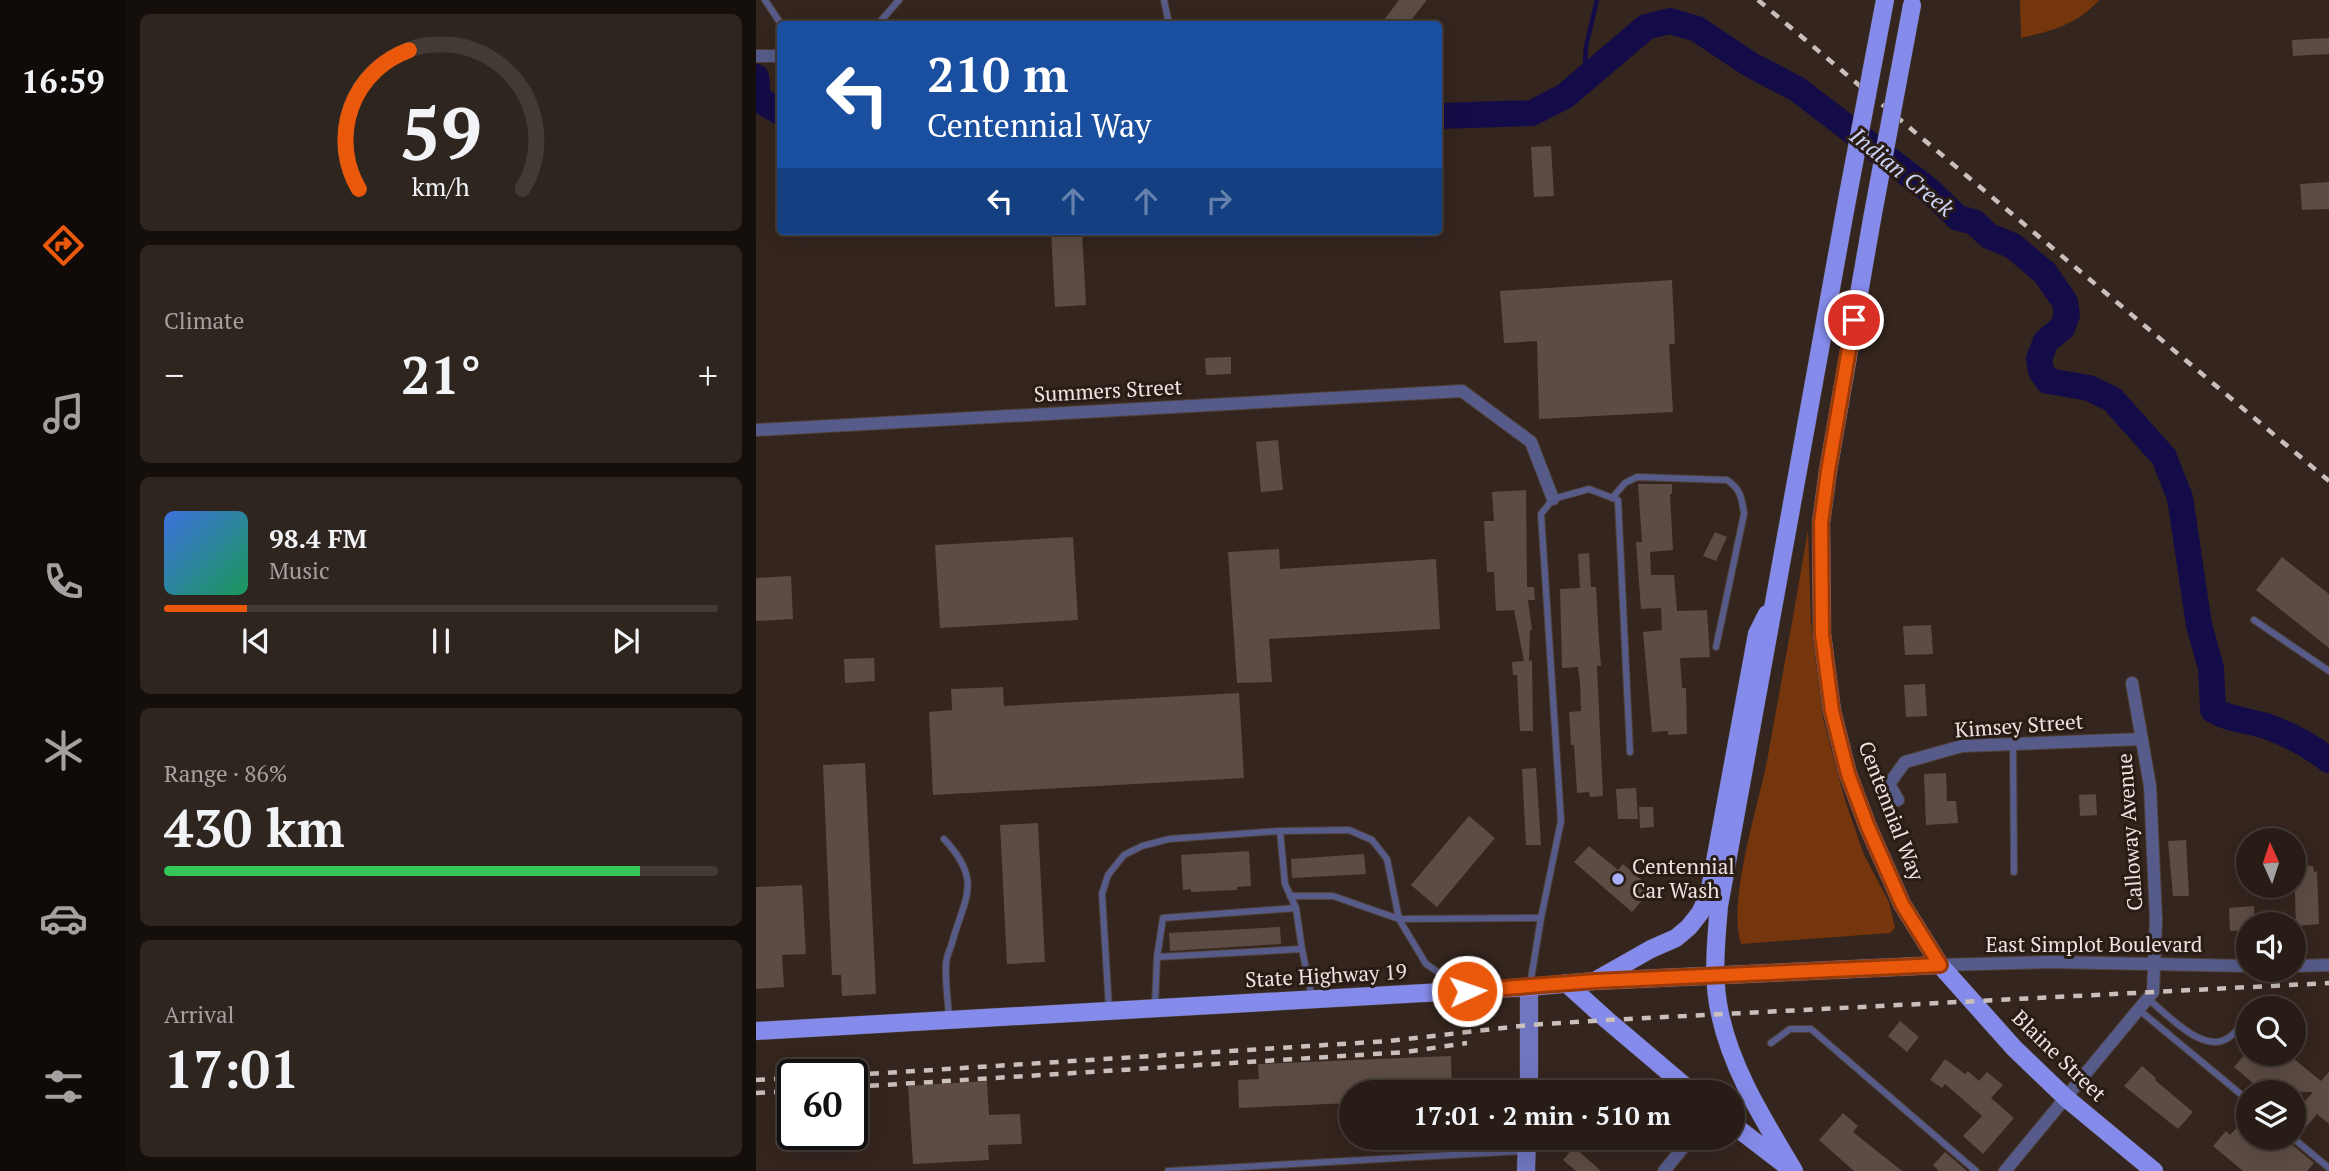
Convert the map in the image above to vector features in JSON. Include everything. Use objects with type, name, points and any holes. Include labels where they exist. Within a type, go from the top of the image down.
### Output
[{"type":"main road","points":[[1794,1171],[1737,1067],[1720,1014],[1716,975],[1719,906],[1885,0]]},
{"type":"main road","name":"Centennial Way","points":[[1913,2],[1828,471],[1821,523],[1822,634],[1832,711],[1848,774],[1902,904],[1940,965]]},
{"type":"main road","points":[[1595,981],[1676,937],[1700,914],[1709,894],[1757,634],[1777,596]]},
{"type":"main road","name":"State Highway 19","points":[[756,1031],[1467,991],[1595,981],[1940,965]]},
{"type":"main road","name":"Blaine Street","points":[[1940,965],[2014,1048],[2066,1098],[2154,1171]]},
{"type":"main road","points":[[1566,983],[1678,1080]]},
{"type":"main road","points":[[1745,1134],[1794,1171]]},
{"type":"street","name":"Summers Street","points":[[756,430],[1462,391],[1531,442],[1553,499]]},
{"type":"street","name":"Calloway Avenue","points":[[2132,683],[2150,786],[2156,920],[2153,992],[2147,998]]},
{"type":"street","name":"Kimsey Street","points":[[1898,800],[1889,784],[1905,762],[1962,746],[2141,739]]},
{"type":"street","name":"East Simplot Boulevard","points":[[1940,965],[2051,962],[2236,966]]},
{"type":"street","points":[[2306,966],[2324,966]]},
{"type":"street","points":[[1529,1080],[1530,987]]},
{"type":"street","points":[[2005,1171],[2147,998]]},
{"type":"street","points":[[1526,1171],[1527,1150]]},
{"type":"street","points":[[1664,1171],[1681,1150]]},
{"type":"lane","points":[[765,0],[778,21]]},
{"type":"lane","points":[[881,21],[899,0]]},
{"type":"lane","points":[[1164,0],[1168,21]]},
{"type":"lane","points":[[1612,498],[1625,483],[1637,477],[1727,480],[1735,485],[1742,496],[1744,514],[1716,647]]},
{"type":"lane","points":[[1530,987],[1561,821],[1541,514],[1553,499],[1589,489],[1618,500],[1630,752]]},
{"type":"lane","points":[[2254,620],[2329,671]]},
{"type":"lane","points":[[2012,744],[2014,872]]},
{"type":"lane","points":[[1109,1011],[1102,894],[1108,875],[1124,855],[1142,846],[1169,839],[1280,831],[1349,830],[1372,840],[1387,859],[1399,919],[1426,964],[1467,991]]},
{"type":"lane","points":[[1280,831],[1284,884],[1296,908],[1312,999]]},
{"type":"lane","points":[[944,839],[961,857],[967,875],[968,899],[946,962],[949,1020]]},
{"type":"lane","points":[[1290,895],[1333,896],[1399,919],[1541,918]]},
{"type":"lane","points":[[1155,1008],[1157,957],[1163,918],[1296,908]]},
{"type":"lane","points":[[1157,957],[1302,949]]},
{"type":"lane","points":[[2147,998],[2198,1039],[2214,1044],[2228,1038],[2236,1030]]},
{"type":"lane","points":[[2138,1009],[2236,1090]]},
{"type":"lane","points":[[1771,1043],[1790,1029],[1811,1029],[1976,1171]]},
{"type":"lane","points":[[2306,1149],[2329,1168]]},
{"type":"lane","points":[[1168,1171],[1447,1150]]},
{"type":"shaded area","points":[[2020,0],[2099,0],[2073,21],[2021,38]]},
{"type":"shaded area","points":[[1808,530],[1811,623],[1823,718],[1845,800],[1864,855],[1889,902],[1895,928],[1890,933],[1741,944],[1738,904],[1741,880],[1767,761]]},
{"type":"building","points":[[1399,0],[1427,0],[1410,21],[1383,21]]},
{"type":"building","points":[[2329,38],[2329,54],[2293,56],[2292,40]]},
{"type":"building","points":[[1551,146],[1554,196],[1534,197],[1531,147]]},
{"type":"building","points":[[2329,182],[2329,209],[2302,210],[2300,184]]},
{"type":"building","points":[[1051,235],[1082,235],[1086,305],[1055,307]]},
{"type":"building","points":[[1672,280],[1675,344],[1669,344],[1673,412],[1539,419],[1537,341],[1504,343],[1500,291]]},
{"type":"building","points":[[1231,357],[1231,374],[1206,375],[1205,358]]},
{"type":"building","points":[[1278,440],[1283,490],[1261,492],[1256,442]]},
{"type":"building","points":[[1638,484],[1672,484],[1670,494],[1673,550],[1650,552],[1651,575],[1674,575],[1677,611],[1707,610],[1710,657],[1680,658],[1682,688],[1686,688],[1687,734],[1652,732],[1643,632],[1662,630],[1661,608],[1641,609],[1636,542],[1642,542]]},
{"type":"building","points":[[1526,490],[1527,587],[1534,587],[1535,600],[1528,600],[1532,630],[1529,661],[1532,660],[1533,731],[1520,731],[1517,675],[1513,675],[1512,662],[1524,661],[1514,610],[1496,611],[1494,572],[1487,572],[1484,521],[1494,521],[1492,492]]},
{"type":"building","points":[[1715,532],[1727,537],[1716,561],[1703,556]]},
{"type":"building","points":[[1073,537],[1078,620],[940,628],[935,545]]},
{"type":"building","points":[[1279,549],[1280,569],[1436,559],[1440,629],[1269,639],[1272,682],[1237,683],[1228,552]]},
{"type":"building","points":[[1589,553],[1591,587],[1596,587],[1601,666],[1597,666],[1603,796],[1590,797],[1589,792],[1577,793],[1569,712],[1581,711],[1580,683],[1578,667],[1562,668],[1560,589],[1580,588],[1578,554]]},
{"type":"building","points":[[2282,557],[2329,594],[2329,648],[2256,590]]},
{"type":"building","points":[[791,576],[793,619],[756,621],[756,578]]},
{"type":"building","points":[[1931,625],[1933,654],[1905,655],[1903,626]]},
{"type":"building","points":[[874,658],[875,681],[845,683],[844,659]]},
{"type":"building","points":[[1925,684],[1927,716],[1906,717],[1904,685]]},
{"type":"building","points":[[1003,687],[1004,706],[1239,693],[1244,778],[933,795],[929,712],[952,710],[951,689]]},
{"type":"building","points":[[865,763],[876,994],[842,996],[841,975],[832,975],[823,765]]},
{"type":"building","points":[[1536,768],[1541,845],[1526,845],[1522,769]]},
{"type":"building","points":[[1946,773],[1947,801],[1956,801],[1958,823],[1926,825],[1924,774]]},
{"type":"building","points":[[1636,788],[1638,819],[1618,819],[1616,789]]},
{"type":"building","points":[[2096,794],[2097,815],[2080,816],[2079,795]]},
{"type":"building","points":[[1639,807],[1653,807],[1654,827],[1640,828]]},
{"type":"building","points":[[1469,816],[1495,838],[1437,907],[1411,885]]},
{"type":"building","points":[[1038,823],[1045,962],[1007,964],[1000,825]]},
{"type":"building","points":[[2186,840],[2189,896],[2173,896],[2168,841]]},
{"type":"building","name":"Centennial Car Wash","points":[[1589,846],[1618,870],[1623,864],[1652,889],[1632,912],[1574,862]]},
{"type":"building","points":[[1249,851],[1251,886],[1237,887],[1237,890],[1183,890],[1181,855]]},
{"type":"building","points":[[1364,854],[1366,874],[1292,878],[1291,859]]},
{"type":"building","points":[[2306,866],[2313,866],[2314,872],[2317,871],[2319,924],[2306,925],[2306,912],[2296,912],[2295,898],[2306,898]]},
{"type":"building","points":[[802,885],[806,954],[782,955],[784,987],[756,989],[756,887]]},
{"type":"building","points":[[2254,906],[2254,912],[2236,912],[2236,931],[2230,931],[2229,908]]},
{"type":"building","points":[[1280,927],[1281,944],[1170,951],[1169,933]]},
{"type":"building","points":[[1900,1021],[1919,1037],[1907,1052],[1888,1036]]},
{"type":"building","points":[[1451,1056],[1452,1080],[1339,1080],[1339,1104],[1239,1108],[1238,1080],[1259,1079],[1258,1064]]},
{"type":"building","points":[[1945,1059],[1965,1074],[1968,1071],[1979,1081],[1987,1072],[2003,1085],[1991,1098],[2014,1118],[1983,1154],[1963,1136],[1982,1116],[1945,1084],[1942,1088],[1930,1080]]},
{"type":"building","points":[[2236,1065],[2303,1066],[2321,1081],[2329,1072],[2329,1124],[2317,1114],[2306,1127],[2306,1100],[2313,1092],[2306,1092],[2306,1080],[2249,1080],[2234,1067]]},
{"type":"building","points":[[2142,1066],[2193,1112],[2178,1129],[2124,1086]]},
{"type":"building","points":[[987,1081],[989,1115],[1020,1114],[1022,1144],[988,1145],[989,1160],[913,1164],[908,1086]]},
{"type":"building","points":[[1843,1113],[1858,1126],[1853,1132],[1902,1171],[1854,1171],[1819,1140]]},
{"type":"building","points":[[2236,1128],[2236,1150],[2299,1150],[2314,1163],[2307,1171],[2243,1171],[2213,1146],[2226,1131],[2230,1135]]},
{"type":"building","points":[[1571,1150],[1577,1150],[1601,1171],[1576,1171],[1563,1160]]},
{"type":"building","points":[[1945,1152],[1967,1171],[1939,1171],[1933,1165]]},
{"type":"waterway","points":[[1584,79],[1586,47],[1597,0]]},
{"type":"waterway","name":"Indian Creek","points":[[1442,116],[1532,113],[1565,96],[1646,27],[1670,21],[1697,29],[1751,65],[1797,89],[1929,190],[1958,218],[1974,222],[1989,236],[2013,246],[2045,273],[2065,302],[2067,315],[2062,328],[2046,341],[2039,359],[2041,371],[2048,381],[2089,388],[2112,399],[2164,457],[2180,498],[2199,625],[2211,668],[2213,710],[2283,733],[2329,760]]},
{"type":"waterway","name":"Indian Creek","points":[[756,77],[758,99],[777,110]]},
{"type":"railway","points":[[1758,0],[2329,481]]},
{"type":"railway","points":[[868,1074],[1389,1041],[1529,1025],[1607,1020],[2329,983]]},
{"type":"railway","points":[[868,1086],[1406,1052],[1467,1043]]},
{"type":"railway","points":[[756,1080],[777,1079]]},
{"type":"railway","points":[[756,1093],[777,1092]]},
{"type":"place","name":"Centennial Car Wash","points":[[1618,879]]},
{"type":"route","points":[[1467,991],[1595,981],[1940,965],[1902,904],[1868,827],[1848,774],[1832,711],[1822,634],[1821,523],[1854,320]]}]
